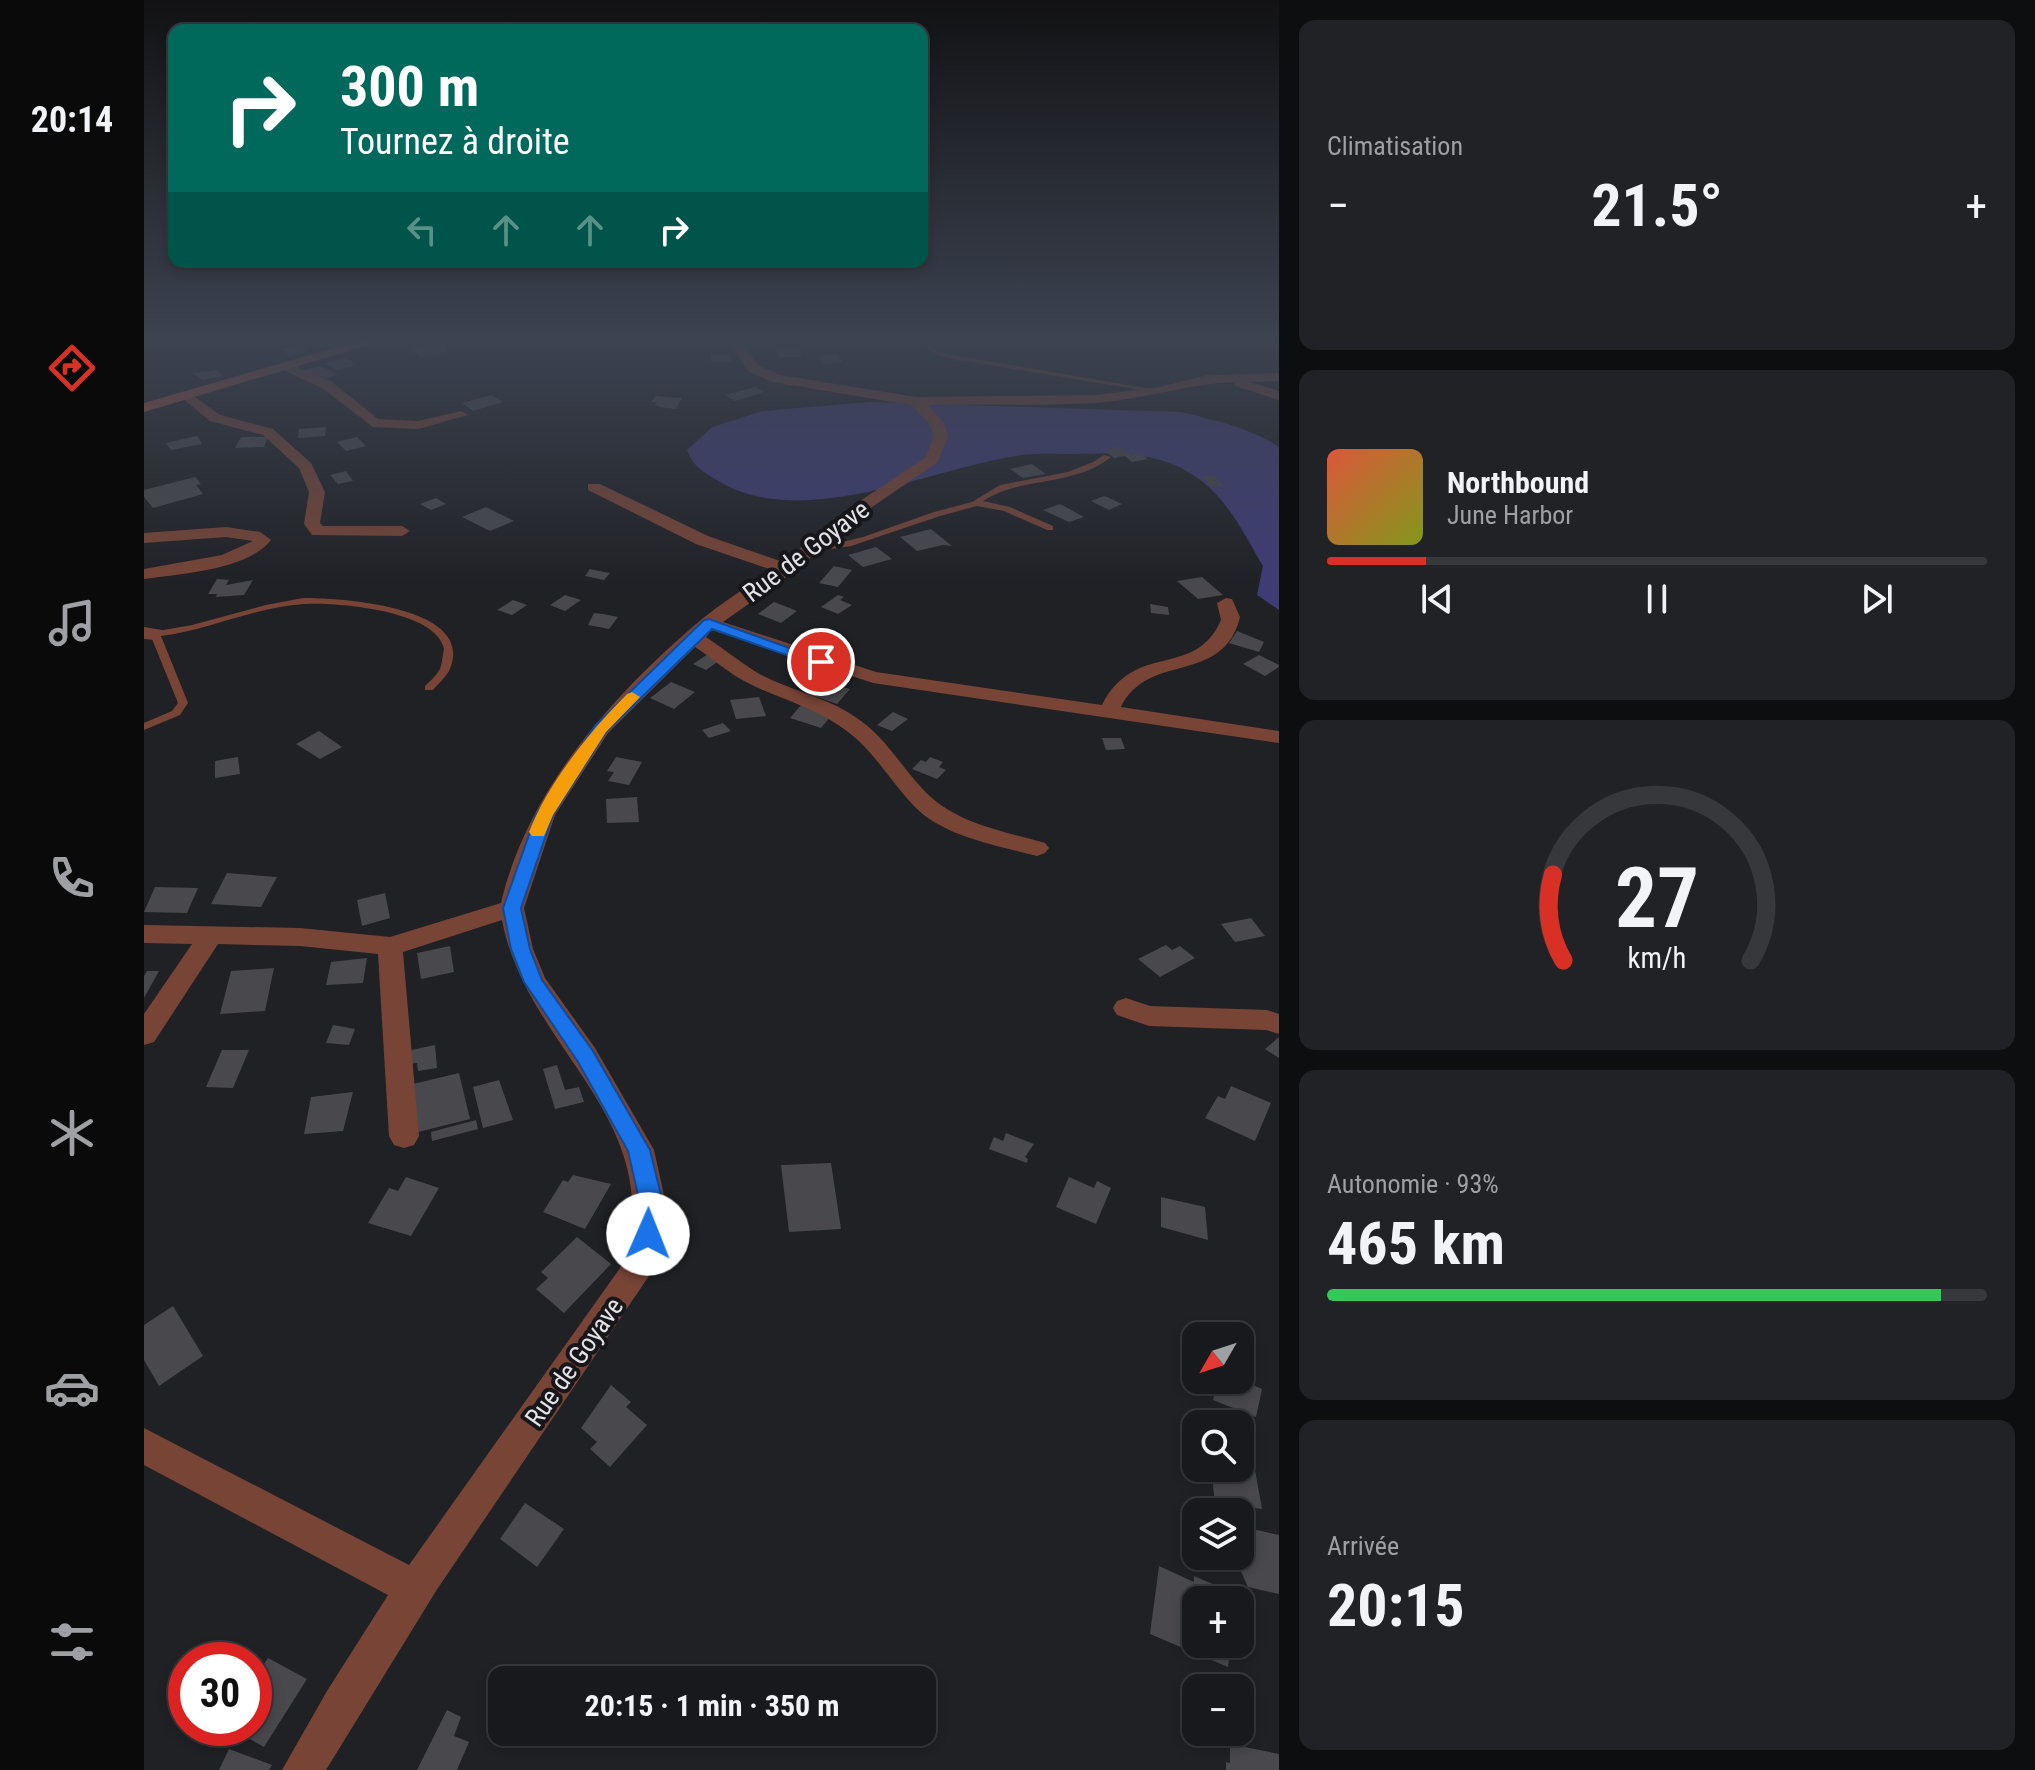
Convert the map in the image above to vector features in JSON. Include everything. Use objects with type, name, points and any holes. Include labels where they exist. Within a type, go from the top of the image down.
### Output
[{"type":"street","points":[[225,421],[268,432],[306,466],[317,492],[312,524],[318,531],[402,531]]},
{"type":"street","points":[[370,421],[418,425],[437,421]]},
{"type":"street","name":"Rue de Goyave","points":[[303,1770],[340,1704],[639,1267],[648,1234],[649,1195],[639,1150],[585,1056],[534,982],[520,949],[512,908],[544,815],[600,729],[702,630],[786,569],[863,506],[933,459],[941,435],[935,421]]},
{"type":"street","points":[[594,487],[702,540],[786,569]]},
{"type":"street","points":[[144,538],[176,539],[238,531],[250,532],[263,540],[251,551],[231,557],[144,574]]},
{"type":"street","points":[[1109,711],[1122,685],[1136,675],[1198,659],[1211,652],[1231,622],[1232,613],[1226,603]]},
{"type":"street","points":[[702,630],[873,677],[1279,737]]},
{"type":"street","points":[[702,630],[751,677],[821,704],[856,727],[890,761],[922,801],[938,814],[982,834],[1037,848]]},
{"type":"street","points":[[144,934],[300,937],[390,946],[512,908]]},
{"type":"street","points":[[144,1035],[212,934]]},
{"type":"street","points":[[390,946],[404,1136]]},
{"type":"street","points":[[1126,1008],[1149,1016],[1267,1020],[1279,1024]]},
{"type":"street","points":[[144,1446],[417,1590]]},
{"type":"lane","points":[[811,549],[833,549],[857,542],[899,525],[975,503],[1001,488],[1028,484],[1096,465],[1107,457]]},
{"type":"lane","points":[[975,503],[1005,507],[1050,528]]},
{"type":"lane","points":[[144,727],[176,713],[183,703],[149,633],[181,632],[278,604],[330,601],[396,611],[437,627],[447,641],[446,668],[429,688]]},
{"type":"shaded area","points":[[732,421],[1215,421],[1232,425],[1279,447],[1279,610],[1257,595],[1263,566],[1219,497],[1199,479],[1169,463],[1137,455],[1104,453],[1022,455],[869,492],[790,500],[754,495],[720,482],[696,465],[687,450],[712,427]]},
{"type":"building","points":[[326,427],[325,436],[298,438],[299,429]]},
{"type":"building","points":[[197,436],[202,444],[171,450],[166,443]]},
{"type":"building","points":[[241,437],[268,437],[264,447],[235,448]]},
{"type":"building","points":[[357,437],[366,446],[346,451],[337,442]]},
{"type":"building","points":[[1115,447],[1148,459],[1132,462],[1125,456],[1114,458],[1105,451]]},
{"type":"building","points":[[1032,464],[1046,474],[1023,478],[1010,469]]},
{"type":"building","points":[[346,471],[353,481],[338,484],[330,475]]},
{"type":"building","points":[[1202,476],[1215,476],[1224,486],[1210,487]]},
{"type":"building","points":[[195,477],[201,484],[196,485],[203,494],[153,508],[144,497],[144,490]]},
{"type":"building","points":[[1104,496],[1122,504],[1109,510],[1091,501]]},
{"type":"building","points":[[436,498],[446,504],[431,510],[420,504]]},
{"type":"building","points":[[1060,504],[1084,517],[1069,522],[1043,510]]},
{"type":"building","points":[[486,507],[514,521],[490,531],[462,517]]},
{"type":"building","points":[[931,529],[952,546],[917,551],[900,537]]},
{"type":"building","points":[[876,547],[892,559],[863,567],[848,555]]},
{"type":"building","points":[[834,566],[852,570],[838,587],[819,583]]},
{"type":"building","points":[[590,569],[610,573],[604,580],[585,576]]},
{"type":"building","points":[[1202,577],[1223,595],[1198,599],[1177,581]]},
{"type":"building","points":[[217,579],[229,580],[226,585],[253,580],[244,595],[216,597],[217,594],[208,594]]},
{"type":"building","points":[[565,595],[581,600],[565,611],[550,605]]},
{"type":"building","points":[[838,595],[844,597],[840,600],[852,605],[838,614],[821,607]]},
{"type":"building","points":[[513,600],[527,605],[512,615],[497,610]]},
{"type":"building","points":[[774,602],[797,611],[781,623],[758,614]]},
{"type":"building","points":[[1150,604],[1168,607],[1169,615],[1151,613]]},
{"type":"building","points":[[594,613],[618,617],[609,629],[588,625]]},
{"type":"building","points":[[1237,631],[1264,642],[1259,652],[1229,643]]},
{"type":"building","points":[[708,654],[720,660],[706,670],[693,664]]},
{"type":"building","points":[[1259,655],[1279,667],[1265,676],[1243,664]]},
{"type":"building","points":[[821,680],[850,689],[837,704],[808,694]]},
{"type":"building","points":[[671,682],[695,692],[674,709],[650,698]]},
{"type":"building","points":[[759,697],[766,716],[736,719],[730,700]]},
{"type":"building","points":[[802,704],[831,716],[821,728],[790,718]]},
{"type":"building","points":[[893,712],[908,719],[892,731],[877,725]]},
{"type":"building","points":[[723,723],[731,731],[709,738],[702,730]]},
{"type":"building","points":[[319,731],[342,747],[320,759],[296,744]]},
{"type":"building","points":[[1102,738],[1121,738],[1125,749],[1106,750]]},
{"type":"building","points":[[238,757],[240,774],[215,778],[215,761]]},
{"type":"building","points":[[616,757],[642,762],[629,785],[608,781],[614,772],[607,771]]},
{"type":"building","points":[[930,757],[943,762],[939,767],[946,770],[937,779],[912,769],[921,760],[926,762]]},
{"type":"building","points":[[637,797],[639,822],[607,823],[606,799]]},
{"type":"building","points":[[227,873],[277,877],[261,907],[211,904]]},
{"type":"building","points":[[155,887],[198,888],[187,913],[144,912]]},
{"type":"building","points":[[385,893],[390,918],[362,926],[357,900]]},
{"type":"building","points":[[1251,918],[1265,936],[1235,942],[1221,924]]},
{"type":"building","points":[[1166,945],[1172,950],[1180,946],[1195,958],[1160,977],[1138,959]]},
{"type":"building","points":[[450,946],[454,972],[421,979],[417,953]]},
{"type":"building","points":[[367,958],[363,983],[326,985],[331,962]]},
{"type":"building","points":[[274,968],[265,1011],[220,1014],[231,971]]},
{"type":"building","points":[[147,971],[159,971],[144,998],[144,976]]},
{"type":"building","points":[[333,1025],[355,1029],[349,1045],[326,1043]]},
{"type":"building","points":[[1279,1037],[1279,1058],[1265,1049]]},
{"type":"building","points":[[435,1045],[437,1068],[418,1071],[417,1063],[408,1064],[407,1051]]},
{"type":"building","points":[[222,1050],[249,1050],[233,1088],[206,1087]]},
{"type":"building","points":[[557,1065],[565,1090],[579,1087],[584,1102],[555,1109],[543,1069]]},
{"type":"building","points":[[459,1073],[470,1119],[418,1132],[409,1085]]},
{"type":"building","points":[[499,1080],[513,1120],[483,1128],[473,1087]]},
{"type":"building","points":[[1231,1086],[1271,1103],[1255,1141],[1205,1118],[1218,1096],[1225,1099]]},
{"type":"building","points":[[353,1092],[343,1131],[304,1134],[311,1097]]},
{"type":"building","points":[[476,1120],[478,1129],[432,1141],[431,1132]]},
{"type":"building","points":[[1006,1133],[1034,1144],[1025,1157],[1027,1163],[989,1149],[994,1137],[1003,1141]]},
{"type":"building","points":[[831,1163],[841,1229],[789,1232],[781,1165]]},
{"type":"building","points":[[573,1175],[611,1184],[585,1229],[543,1212],[563,1180],[568,1182]]},
{"type":"building","points":[[406,1177],[439,1188],[411,1236],[368,1223],[389,1188],[398,1191]]},
{"type":"building","points":[[1069,1177],[1094,1188],[1097,1181],[1111,1188],[1096,1224],[1056,1207]]},
{"type":"building","points":[[1161,1197],[1205,1207],[1208,1240],[1161,1227]]},
{"type":"building","points":[[577,1237],[611,1264],[564,1313],[536,1289],[548,1278],[541,1272]]},
{"type":"building","points":[[173,1306],[203,1356],[159,1386],[144,1360],[144,1325]]},
{"type":"building","points":[[611,1385],[631,1402],[626,1407],[647,1425],[610,1467],[590,1449],[597,1442],[581,1428]]},
{"type":"building","points":[[1254,1386],[1262,1389],[1256,1417],[1254,1410],[1238,1410],[1213,1400],[1214,1394],[1254,1394]]},
{"type":"building","points":[[1254,1465],[1262,1509],[1254,1508],[1254,1498],[1214,1498],[1213,1482],[1254,1482]]},
{"type":"building","points":[[525,1503],[564,1529],[537,1567],[500,1539]]},
{"type":"building","points":[[1254,1529],[1279,1535],[1279,1594],[1248,1586],[1240,1570],[1254,1570]]},
{"type":"building","points":[[1159,1566],[1194,1582],[1194,1576],[1217,1586],[1182,1586],[1182,1648],[1150,1634]]},
{"type":"building","points":[[1207,1658],[1229,1658],[1228,1667]]},
{"type":"building","points":[[272,1660],[307,1679],[272,1734]]},
{"type":"building","points":[[447,1710],[461,1717],[454,1736],[469,1742],[457,1770],[417,1770]]},
{"type":"building","points":[[1230,1746],[1279,1754],[1279,1770],[1226,1770],[1226,1762],[1230,1763]]},
{"type":"building","points":[[229,1749],[272,1765],[269,1770],[219,1770]]},
{"type":"slow traffic","points":[[538,832],[544,815],[600,729],[632,697]]},
{"type":"route","points":[[648,1234],[649,1195],[639,1150],[585,1056],[534,982],[520,949],[512,908],[516,890],[544,815],[600,729],[709,623],[821,662]]}]
